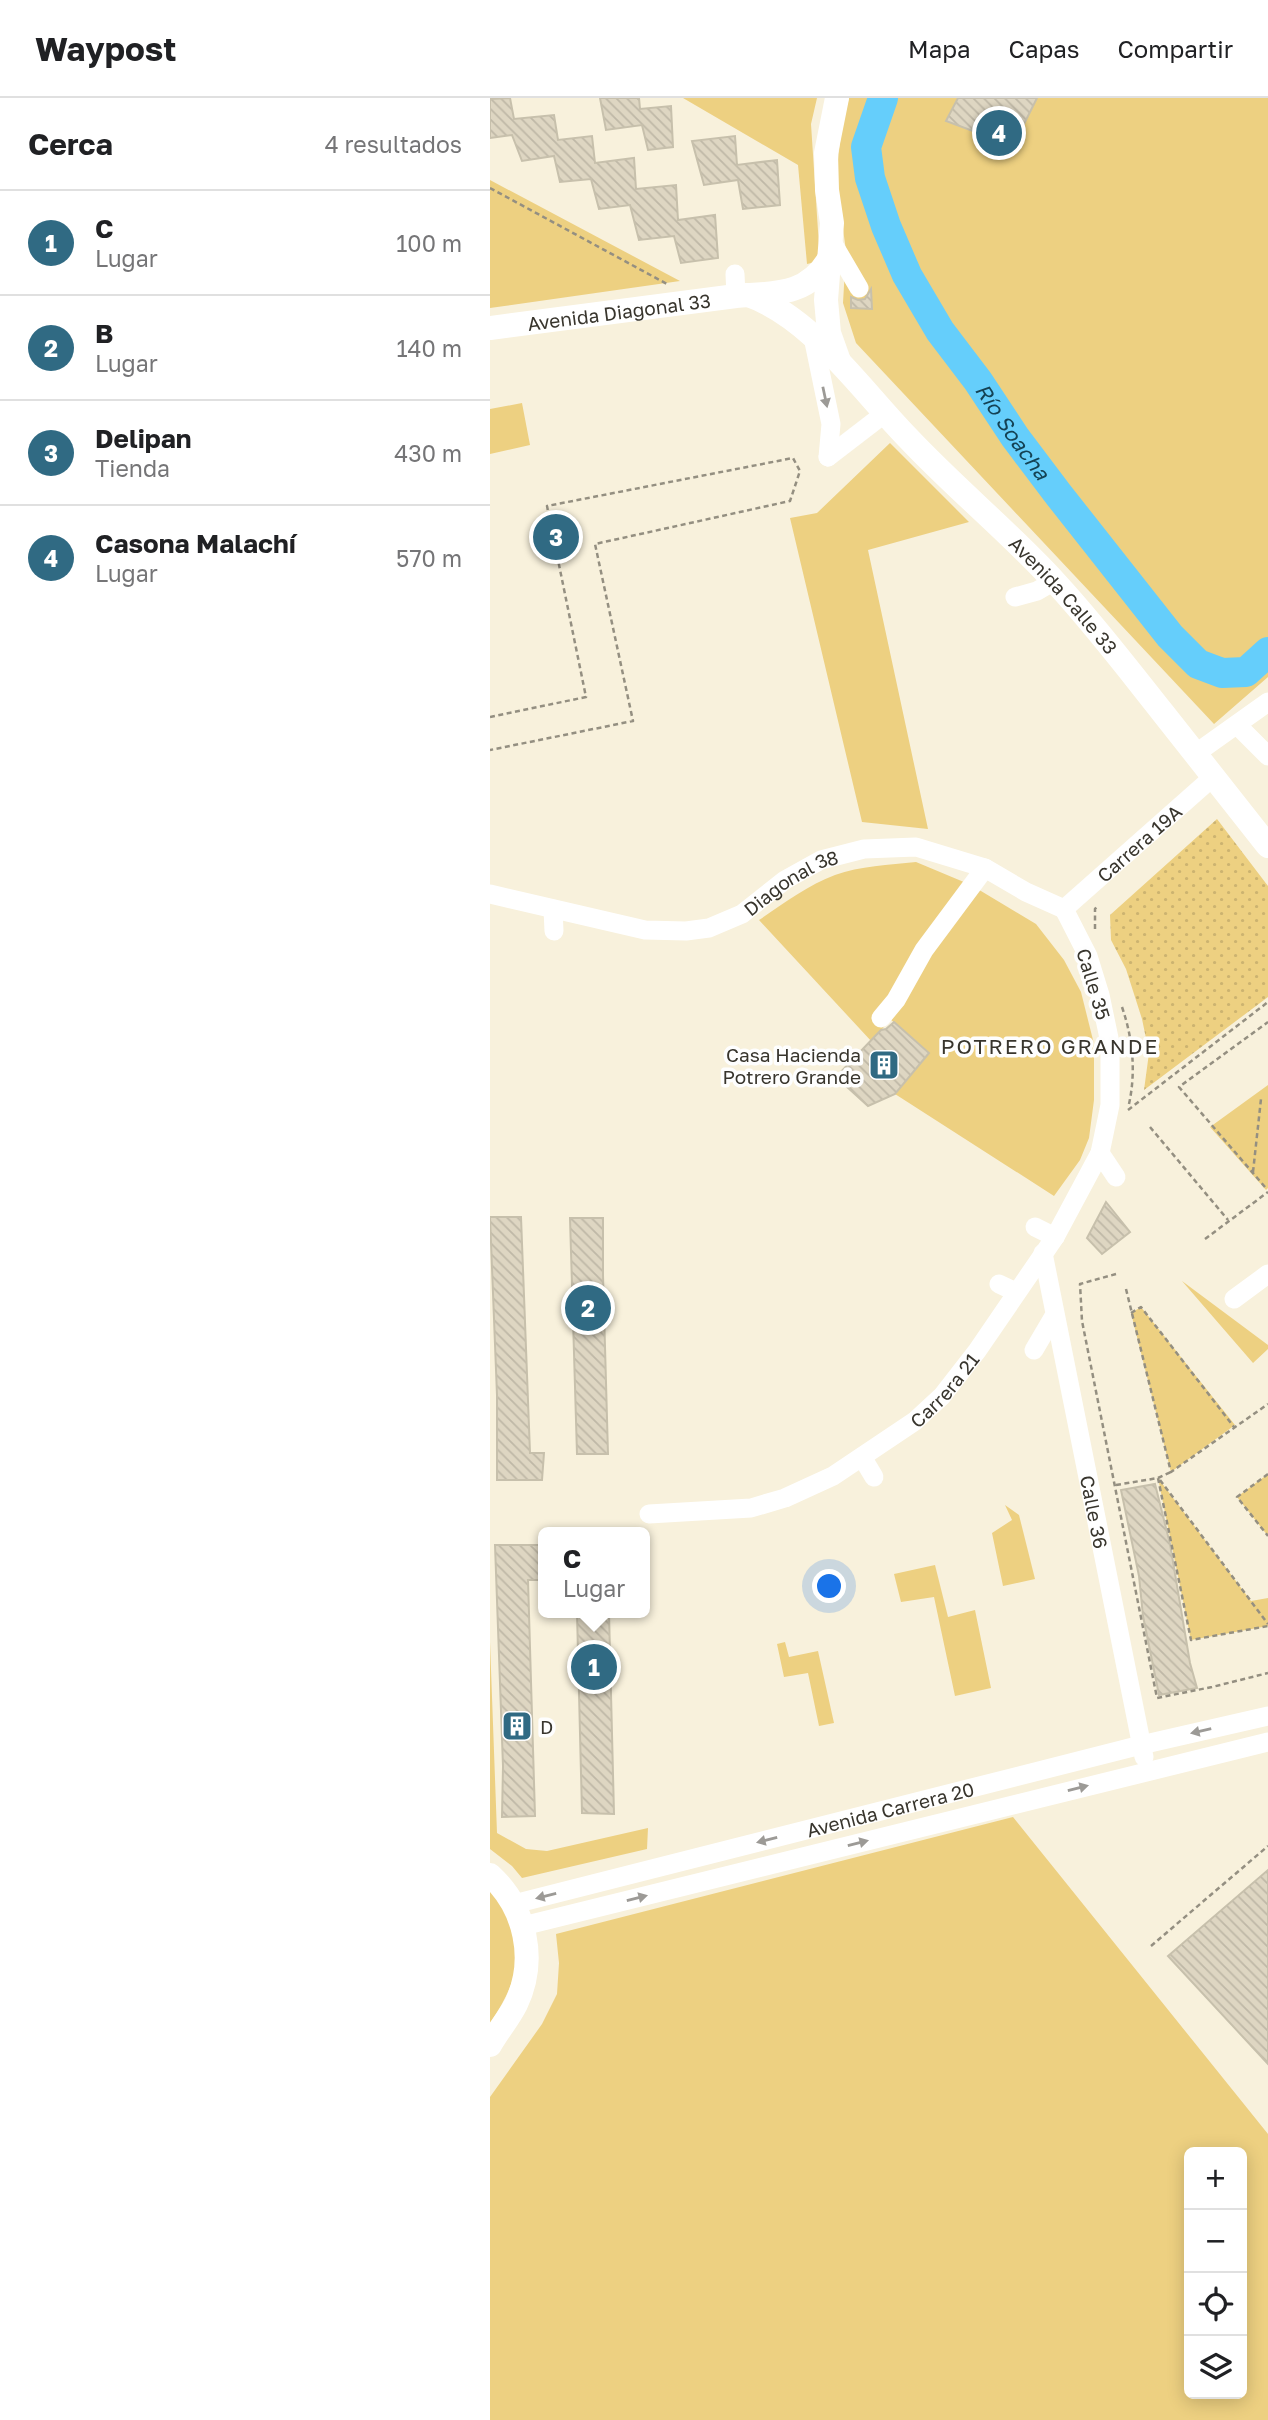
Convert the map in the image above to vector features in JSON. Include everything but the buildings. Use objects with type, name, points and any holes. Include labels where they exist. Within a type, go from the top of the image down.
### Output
[{"type":"main road","points":[[837,98],[826,153],[830,251],[826,300],[829,333],[839,362]]},
{"type":"main road","name":"Avenida Diagonal 33","points":[[490,328],[740,288],[774,294],[799,288],[819,275],[830,251]]},
{"type":"main road","name":"Avenida Calle 33","points":[[740,288],[769,302],[813,337],[924,456],[1054,581],[1100,634],[1268,846]]},
{"type":"main road","points":[[490,1875],[500,1884],[519,1915],[527,1953],[524,1980],[515,2005],[493,2036]]},
{"type":"street","points":[[830,251],[859,288]]},
{"type":"street","points":[[813,337],[831,424],[828,457],[884,414]]},
{"type":"street","points":[[1015,597],[1037,591],[1054,581]]},
{"type":"street","points":[[1195,754],[1268,702]]},
{"type":"street","points":[[1237,724],[1268,756]]},
{"type":"street","name":"Carrera 19A","points":[[1065,909],[1213,777]]},
{"type":"street","name":"Diagonal 38","points":[[490,894],[645,930],[709,928],[742,914],[785,880],[821,860],[864,849],[916,847],[985,868],[1027,892],[1065,909]]},
{"type":"street","points":[[881,1018],[896,1000],[924,950],[985,868]]},
{"type":"street","name":"Diagonal 38","points":[[490,903],[514,901]]},
{"type":"street","points":[[553,909],[554,931]]},
{"type":"street","name":"Calle 35","points":[[1065,909],[1088,956],[1100,995],[1119,1107]]},
{"type":"street","name":"Carrera 21","points":[[649,1514],[751,1508],[785,1498],[833,1476],[915,1422],[942,1396],[977,1351],[1008,1288],[1043,1254],[1055,1237],[1100,1153],[1119,1107]]},
{"type":"street","points":[[1100,1153],[1116,1177]]},
{"type":"street","points":[[1035,1227],[1055,1237]]},
{"type":"street","name":"Calle 36","points":[[1043,1254],[1147,1771]]},
{"type":"street","points":[[1234,1299],[1268,1274]]},
{"type":"street","points":[[1034,1350],[1054,1316]]},
{"type":"street","points":[[862,1457],[874,1477]]},
{"type":"street","name":"Avenida Carrera 20","points":[[519,1915],[1141,1745],[1268,1716]]},
{"type":"street","name":"Avenida Carrera 20","points":[[519,1915],[1268,1742]]},
{"type":"path","points":[[490,188],[670,286]]},
{"type":"path","points":[[490,717],[586,697],[547,506],[793,458],[800,471],[790,501],[595,544],[633,721],[490,750]]},
{"type":"path","points":[[1096,934],[1095,909],[1099,901]]},
{"type":"path","points":[[1119,1107],[1268,1002]]},
{"type":"path","points":[[1119,1107],[1132,1091],[1132,1045],[1121,1005]]},
{"type":"path","points":[[1265,1187],[1179,1087],[1268,1022]]},
{"type":"path","points":[[1253,1174],[1261,1099]]},
{"type":"path","points":[[1119,1107],[1125,1121]]},
{"type":"path","points":[[1150,1127],[1228,1220]]},
{"type":"path","points":[[1205,1239],[1268,1192]]},
{"type":"path","points":[[1116,1274],[1080,1284],[1082,1321],[1157,1698],[1268,1672]]},
{"type":"path","points":[[1126,1289],[1171,1472]]},
{"type":"path","points":[[1131,1313],[1141,1307],[1234,1427]]},
{"type":"path","points":[[1115,1485],[1158,1478],[1171,1472],[1268,1404]]},
{"type":"path","points":[[1268,1474],[1237,1497],[1268,1535]]},
{"type":"path","points":[[1158,1478],[1268,1625],[1191,1640],[1158,1478]]},
{"type":"path","points":[[1151,1946],[1268,1846]]},
{"type":"shaded area","points":[[683,98],[817,98],[811,124],[820,261],[807,264],[798,165]]},
{"type":"shaded area","points":[[849,98],[1268,98],[1268,677],[1214,724],[856,343],[843,303],[846,251],[836,177],[842,125]]},
{"type":"shaded area","points":[[490,180],[680,281],[490,308]]},
{"type":"shaded area","points":[[522,403],[530,445],[490,454],[490,409]]},
{"type":"shaded area","points":[[890,443],[969,522],[868,550],[928,829],[862,822],[790,518],[817,513]]},
{"type":"shaded area","points":[[1217,819],[1268,886],[1268,997],[1144,1090],[1149,1053],[1142,1019],[1126,969],[1111,940],[1110,915]]},
{"type":"shaded area","points":[[916,862],[971,885],[1036,924],[1064,960],[1081,992],[1094,1044],[1094,1100],[1089,1138],[1080,1160],[1054,1196],[895,1094],[929,1053],[890,1019],[872,1042],[759,920],[805,889],[835,875],[864,868]]},
{"type":"shaded area","points":[[1268,1085],[1268,1188],[1266,1190],[1210,1127]]},
{"type":"shaded area","points":[[1182,1281],[1268,1345],[1268,1349],[1253,1363]]},
{"type":"shaded area","points":[[1141,1307],[1235,1425],[1171,1472],[1131,1313]]},
{"type":"shaded area","points":[[1268,1474],[1268,1536],[1237,1497]]},
{"type":"shaded area","points":[[1158,1478],[1251,1601],[1268,1598],[1268,1626],[1191,1640]]},
{"type":"shaded area","points":[[1005,1505],[1019,1515],[1035,1579],[1003,1586],[992,1533],[1012,1520]]},
{"type":"shaded area","points":[[935,1565],[948,1617],[975,1610],[991,1688],[955,1696],[934,1597],[901,1602],[894,1574]]},
{"type":"shaded area","points":[[490,1642],[497,1833],[526,1849],[547,1851],[648,1828],[647,1849],[522,1878],[512,1866],[490,1849]]},
{"type":"shaded area","points":[[785,1642],[789,1657],[818,1651],[834,1723],[819,1726],[808,1673],[784,1677],[777,1644]]},
{"type":"shaded area","points":[[1013,1817],[1268,2134],[1268,2420],[490,2420],[490,2097],[542,2024],[557,1994],[559,1963],[556,1934]]},
{"type":"shaded area","points":[[490,1889],[509,1917],[514,1932],[517,1959],[511,1986],[490,2023]]},
{"type":"waterway","name":"Río Soacha","points":[[883,98],[866,147],[870,178],[886,226],[907,275],[940,331],[1058,494],[1170,636],[1198,664],[1222,673],[1246,672],[1268,652]]},
{"type":"place","name":"Casona Malachí","points":[[999,133]]},
{"type":"place","name":"Delipan","points":[[556,537]]},
{"type":"place","name":"Casa Hacienda Potrero Grande","points":[[884,1065]]},
{"type":"place","name":"B","points":[[588,1308]]},
{"type":"place","name":"C","points":[[594,1667]]},
{"type":"place","name":"D","points":[[517,1726]]},
{"type":"district","name":"POTRERO GRANDE","points":[[1050,1046]]}]
